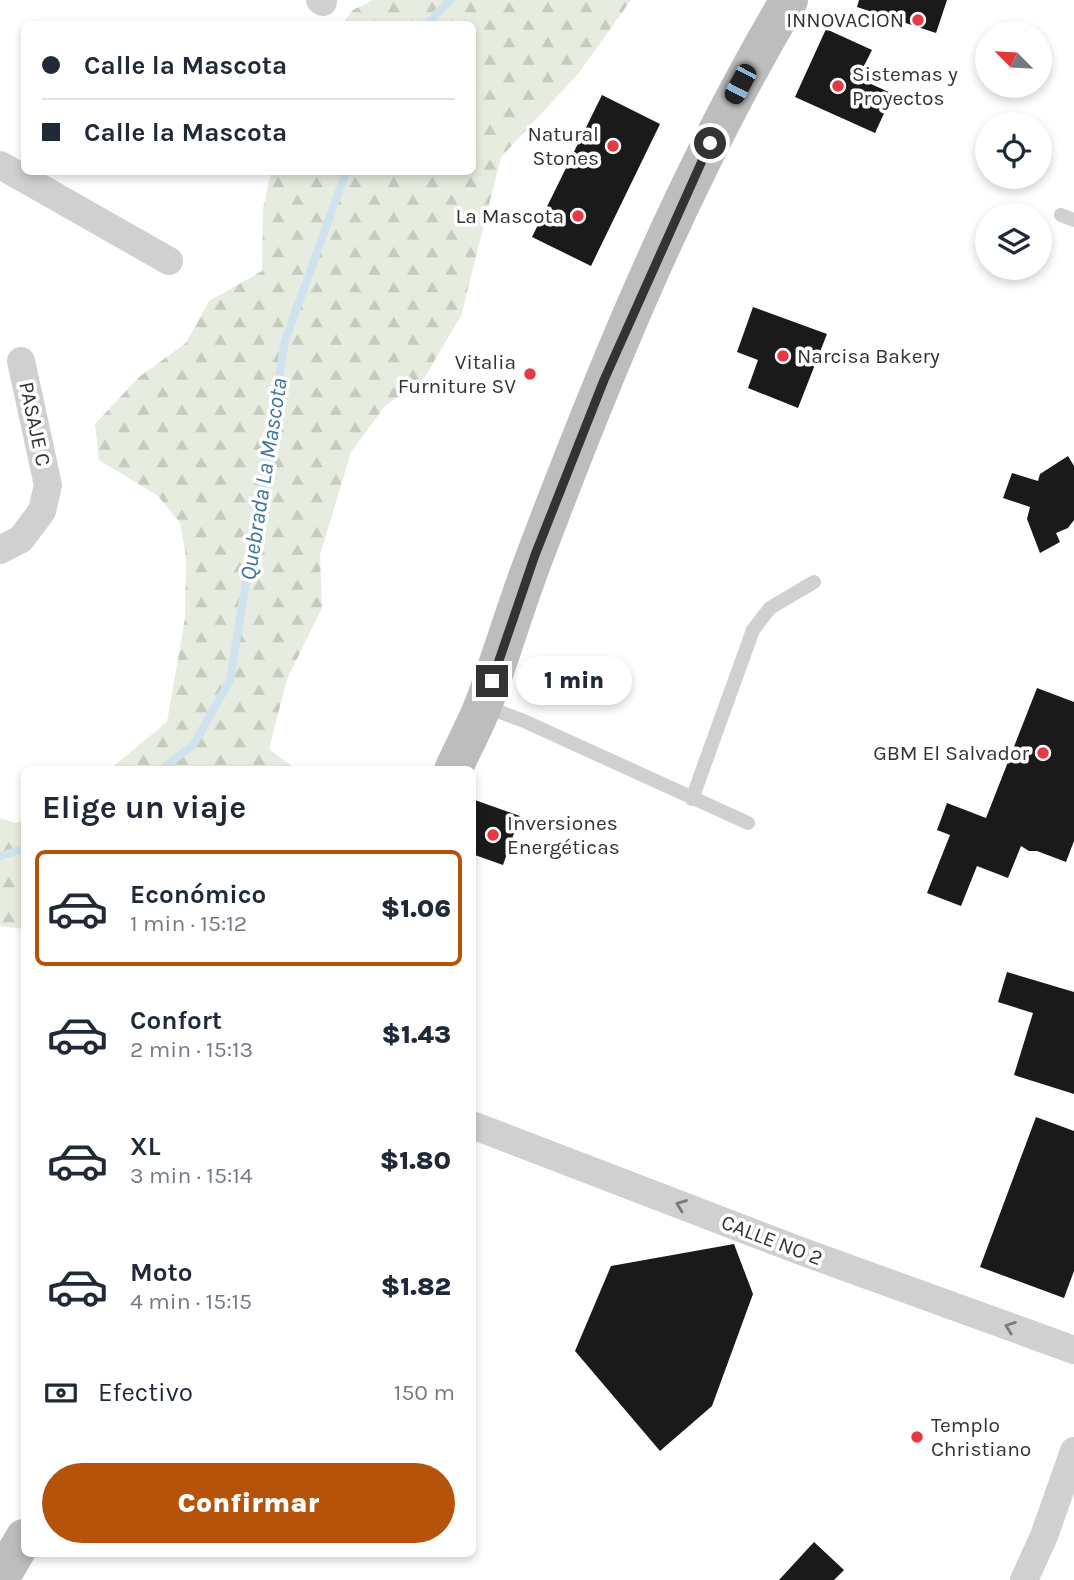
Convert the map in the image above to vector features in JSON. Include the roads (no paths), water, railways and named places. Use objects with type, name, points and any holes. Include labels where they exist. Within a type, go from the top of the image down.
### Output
[{"type":"main road","points":[[455,766],[483,706],[535,555],[644,287],[697,167],[789,0]]},
{"type":"main road","points":[[0,1579],[21,1543]]},
{"type":"street","points":[[0,165],[169,261]]},
{"type":"street","name":"PASAJE C","points":[[0,550],[21,539],[42,511],[48,485],[21,361]]},
{"type":"street","name":"CALLE NO 2","points":[[476,1127],[798,1250],[1074,1350]]},
{"type":"street","points":[[1024,1580],[1044,1535],[1074,1451]]},
{"type":"lane","points":[[692,799],[753,630],[770,608],[814,582]]},
{"type":"lane","points":[[483,706],[524,721],[748,823]]},
{"type":"waterway","name":"Quebrada La Mascota","points":[[430,21],[450,0]]},
{"type":"waterway","name":"Quebrada La Mascota","points":[[166,766],[194,744],[230,680],[285,341],[345,175]]},
{"type":"waterway","name":"Quebrada La Mascota","points":[[0,856],[21,850]]},
{"type":"place","name":"INNOVACION","points":[[918,20]]},
{"type":"place","name":"Sistemas y Proyectos","points":[[838,86]]},
{"type":"place","name":"Natural Stones","points":[[613,146]]},
{"type":"place","name":"La Mascota","points":[[578,216]]},
{"type":"place","name":"Narcisa Bakery","points":[[783,356]]},
{"type":"place","name":"Vitalia Furniture SV","points":[[530,374]]},
{"type":"place","name":"GBM El Salvador","points":[[1043,753]]},
{"type":"place","name":"Inversiones Energéticas","points":[[493,835]]},
{"type":"place","name":"Templo Christiano","points":[[917,1437]]}]
